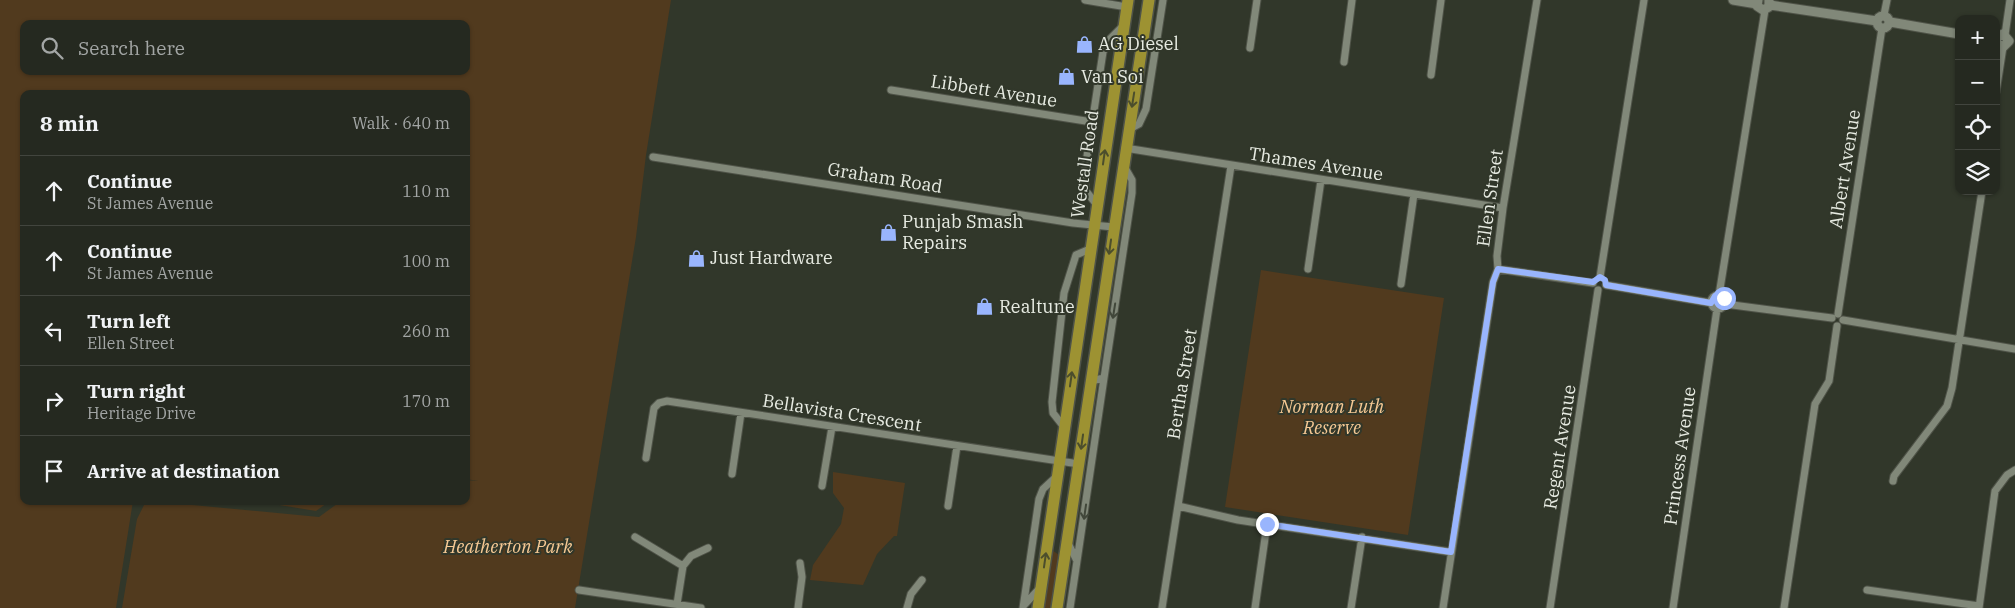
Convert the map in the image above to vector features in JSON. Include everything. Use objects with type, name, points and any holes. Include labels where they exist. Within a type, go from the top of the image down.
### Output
[{"type":"main road","name":"Westall Road","points":[[1057,608],[1113,227],[1149,0]]},
{"type":"main road","name":"Westall Road","points":[[1038,608],[1094,225],[1093,201],[1127,3]]},
{"type":"main road","points":[[1067,406],[1086,409]]},
{"type":"street","points":[[1085,0],[1127,3]]},
{"type":"street","points":[[1128,131],[1139,124],[1146,109],[1162,0]]},
{"type":"street","points":[[1250,48],[1257,0]]},
{"type":"street","points":[[1344,62],[1352,0]]},
{"type":"street","points":[[1431,75],[1441,0]]},
{"type":"street","name":"Ellen Street","points":[[1443,608],[1493,282],[1498,269],[1496,256],[1537,0]]},
{"type":"street","points":[[1498,269],[1593,282],[1600,277],[1644,0]]},
{"type":"street","points":[[1733,0],[1758,2],[1759,9],[1768,5],[1955,33]]},
{"type":"street","name":"Albert Avenue","points":[[1838,317],[1887,0]]},
{"type":"street","points":[[2000,67],[2010,0]]},
{"type":"street","points":[[1719,295],[1768,5]]},
{"type":"street","name":"Westall Road","points":[[1093,201],[1086,191],[1084,176],[1105,47],[1124,25]]},
{"type":"street","name":"Libbett Avenue","points":[[891,90],[1092,122]]},
{"type":"street","name":"Thames Avenue","points":[[1125,148],[1503,208]]},
{"type":"street","name":"Graham Road","points":[[653,158],[1073,223],[1113,227]]},
{"type":"street","name":"Westall Road","points":[[1070,608],[1132,193],[1132,180],[1123,164]]},
{"type":"street","name":"Bertha Street","points":[[1162,608],[1231,166]]},
{"type":"street","points":[[1308,268],[1321,180]]},
{"type":"street","points":[[1401,284],[1414,194]]},
{"type":"street","points":[[1893,482],[1894,476],[1947,406],[1981,195]]},
{"type":"street","points":[[1064,427],[1053,413],[1052,402],[1064,293],[1076,255],[1090,249]]},
{"type":"street","points":[[1600,277],[1605,280],[1606,285]]},
{"type":"street","points":[[1593,282],[1594,287],[1598,290],[1604,289],[1606,285]]},
{"type":"street","points":[[1606,285],[1721,308],[1725,304],[1838,317],[1959,341],[2015,349]]},
{"type":"street","name":"Regent Avenue","points":[[1550,608],[1598,290]]},
{"type":"street","points":[[1719,295],[1724,298],[1725,304]]},
{"type":"street","points":[[1714,306],[1713,297],[1719,295]]},
{"type":"street","name":"Princess Avenue","points":[[1673,608],[1714,306]]},
{"type":"street","points":[[1784,608],[1815,404],[1829,381],[1836,326],[1832,322],[1838,317]]},
{"type":"street","points":[[1091,381],[1104,378]]},
{"type":"street","name":"Bellavista Crescent","points":[[646,458],[653,411],[659,403],[668,401],[1078,464]]},
{"type":"street","points":[[732,474],[741,413]]},
{"type":"street","points":[[822,486],[832,426]]},
{"type":"street","points":[[948,506],[957,446]]},
{"type":"street","points":[[1867,590],[1979,607],[1995,491],[2007,475],[2015,470]]},
{"type":"street","points":[[1023,607],[1039,499],[1043,489],[1057,476]]},
{"type":"street","points":[[1178,506],[1267,524],[1451,552]]},
{"type":"street","points":[[1255,608],[1267,524]]},
{"type":"street","points":[[634,537],[683,566]]},
{"type":"street","points":[[1351,608],[1362,537]]},
{"type":"street","points":[[1067,540],[1077,561]]},
{"type":"street","points":[[677,604],[683,566],[691,556],[708,548]]},
{"type":"street","points":[[798,608],[803,572],[800,563]]},
{"type":"street","points":[[907,608],[911,594],[922,580]]},
{"type":"street","points":[[1023,607],[1026,600],[1040,588]]},
{"type":"street","points":[[579,590],[702,608]]},
{"type":"green space","name":"Heatherton Park","points":[[0,0],[671,0],[646,155],[636,237],[575,608],[122,608],[137,519],[144,505],[193,505],[319,517],[336,505],[470,505],[470,480],[478,481],[470,480],[470,90],[20,90],[20,505],[132,505],[116,608],[0,608]]},
{"type":"green space","name":"Norman Luth Reserve","points":[[1261,270],[1444,298],[1408,535],[1225,507]]},
{"type":"green space","points":[[833,472],[905,483],[897,536],[894,536],[877,554],[863,585],[810,580],[813,565],[841,524],[844,508],[833,493]]},
{"type":"green space","points":[[279,505],[324,505],[316,511]]},
{"type":"green space","points":[[1052,550],[1059,555],[1052,608],[1043,608]]},
{"type":"place","name":"AG Diesel","points":[[1084,44]]},
{"type":"place","name":"Van Soi","points":[[1067,77]]},
{"type":"place","name":"Punjab Smash Repairs","points":[[888,232]]},
{"type":"place","name":"Just Hardware","points":[[696,258]]},
{"type":"place","name":"Realtune","points":[[985,307]]},
{"type":"route","points":[[1267,524],[1451,552],[1493,282],[1498,269],[1593,282],[1600,277],[1605,280],[1606,285],[1711,303],[1712,299],[1717,295],[1721,295],[1724,298]]}]
